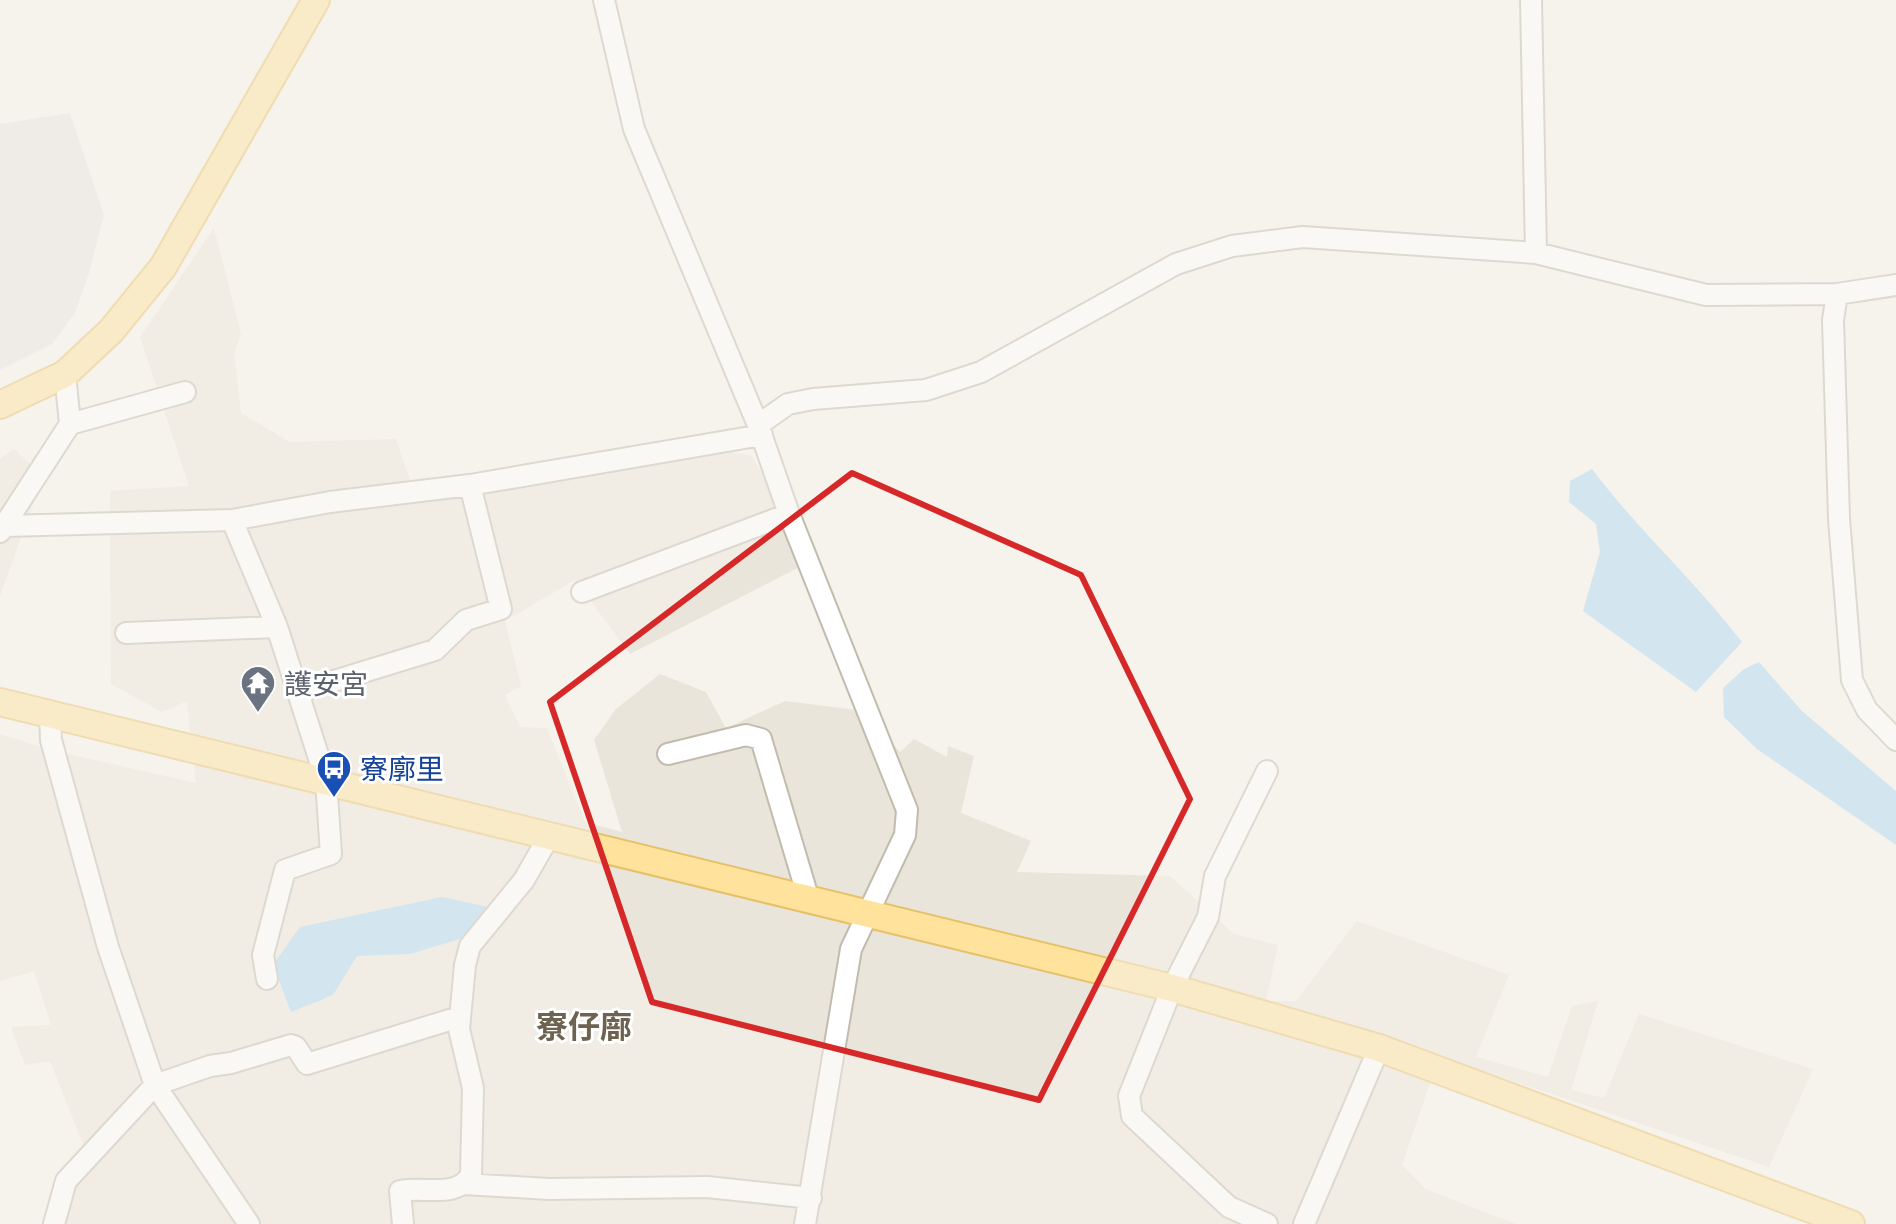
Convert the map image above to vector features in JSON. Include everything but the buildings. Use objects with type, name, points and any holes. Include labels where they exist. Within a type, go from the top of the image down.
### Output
[{"type":"main road","points":[[0,405],[65,374],[111,331],[163,267],[316,0]]},
{"type":"main road","points":[[0,702],[1172,988],[1379,1048],[1851,1224]]},
{"type":"street","points":[[604,0],[634,129],[760,430],[789,514],[907,810],[905,835],[851,949],[805,1224]]},
{"type":"street","points":[[1531,0],[1536,253]]},
{"type":"street","points":[[3,529],[232,520],[330,502],[470,485],[760,430],[788,404],[813,399],[926,390],[981,372],[1176,264],[1232,246],[1303,237],[1536,253],[1663,282],[1689,294],[1837,294],[1896,285]]},
{"type":"street","points":[[1837,294],[1833,320],[1839,519],[1852,680],[1867,710],[1896,740]]},
{"type":"street","points":[[3,529],[70,424],[65,374]]},
{"type":"street","points":[[70,424],[185,392]]},
{"type":"street","points":[[298,692],[435,650],[466,620],[501,609],[470,485]]},
{"type":"street","points":[[582,592],[789,514]]},
{"type":"street","points":[[232,520],[277,627],[326,780],[331,854],[285,870],[263,955],[267,979]]},
{"type":"street","points":[[126,633],[277,627]]},
{"type":"street","points":[[50,715],[51,740],[108,947],[155,1085],[249,1224]]},
{"type":"street","points":[[668,754],[746,735],[761,739],[808,897]]},
{"type":"street","points":[[1267,771],[1215,876],[1208,917],[1172,988],[1129,1096],[1132,1116],[1229,1207],[1267,1224]]},
{"type":"street","points":[[403,1224],[400,1191],[454,1190],[465,1184],[471,1175],[473,1088],[459,1017],[470,946],[524,880],[548,838]]},
{"type":"street","points":[[54,1224],[66,1181],[155,1085],[210,1066],[291,1045],[296,1047],[307,1064],[459,1017]]},
{"type":"street","points":[[1304,1224],[1379,1048]]},
{"type":"street","points":[[465,1184],[549,1189],[707,1187],[811,1198]]},
{"type":"highlighted area","points":[[852,473],[1081,575],[1190,799],[1039,1100],[652,1002],[550,702]]},
{"type":"shaded area","points":[[70,113],[104,215],[90,270],[75,313],[52,344],[0,370],[0,124]]},
{"type":"shaded area","points":[[214,228],[241,334],[234,353],[241,413],[290,442],[396,439],[415,495],[470,473],[628,461],[714,449],[752,456],[811,561],[630,654],[575,580],[505,621],[521,686],[505,695],[520,727],[547,728],[585,822],[622,832],[594,740],[616,709],[660,674],[706,692],[726,728],[785,701],[864,711],[900,752],[914,739],[947,757],[948,746],[974,756],[961,813],[1031,841],[1017,872],[1170,876],[1234,934],[1278,945],[1266,1001],[1296,1001],[1357,921],[1509,975],[1476,1057],[1548,1077],[1572,1006],[1598,1001],[1571,1090],[1604,1098],[1639,1014],[1813,1069],[1769,1167],[1444,1058],[1430,1083],[1402,1165],[1425,1189],[1516,1224],[49,1224],[89,1159],[50,1061],[25,1065],[11,1027],[51,1025],[34,971],[0,981],[0,734],[50,750],[196,783],[187,701],[162,712],[111,684],[110,491],[189,486],[140,337]]},
{"type":"shaded area","points":[[14,449],[43,476],[0,596],[0,459]]},
{"type":"water","points":[[1592,469],[1742,642],[1696,692],[1583,611],[1600,552],[1596,524],[1569,502],[1570,481]]},
{"type":"water","points":[[1759,662],[1802,711],[1896,791],[1896,845],[1757,749],[1724,717],[1723,688],[1744,669]]},
{"type":"water","points":[[442,897],[488,907],[463,938],[410,954],[357,956],[333,995],[291,1012],[273,965],[300,927]]},
{"type":"place","name":"護安宮","points":[[258,714]]},
{"type":"place","name":"寮廓里","points":[[334,799]]},
{"type":"district","name":"寮仔廍","points":[[584,1026]]}]
